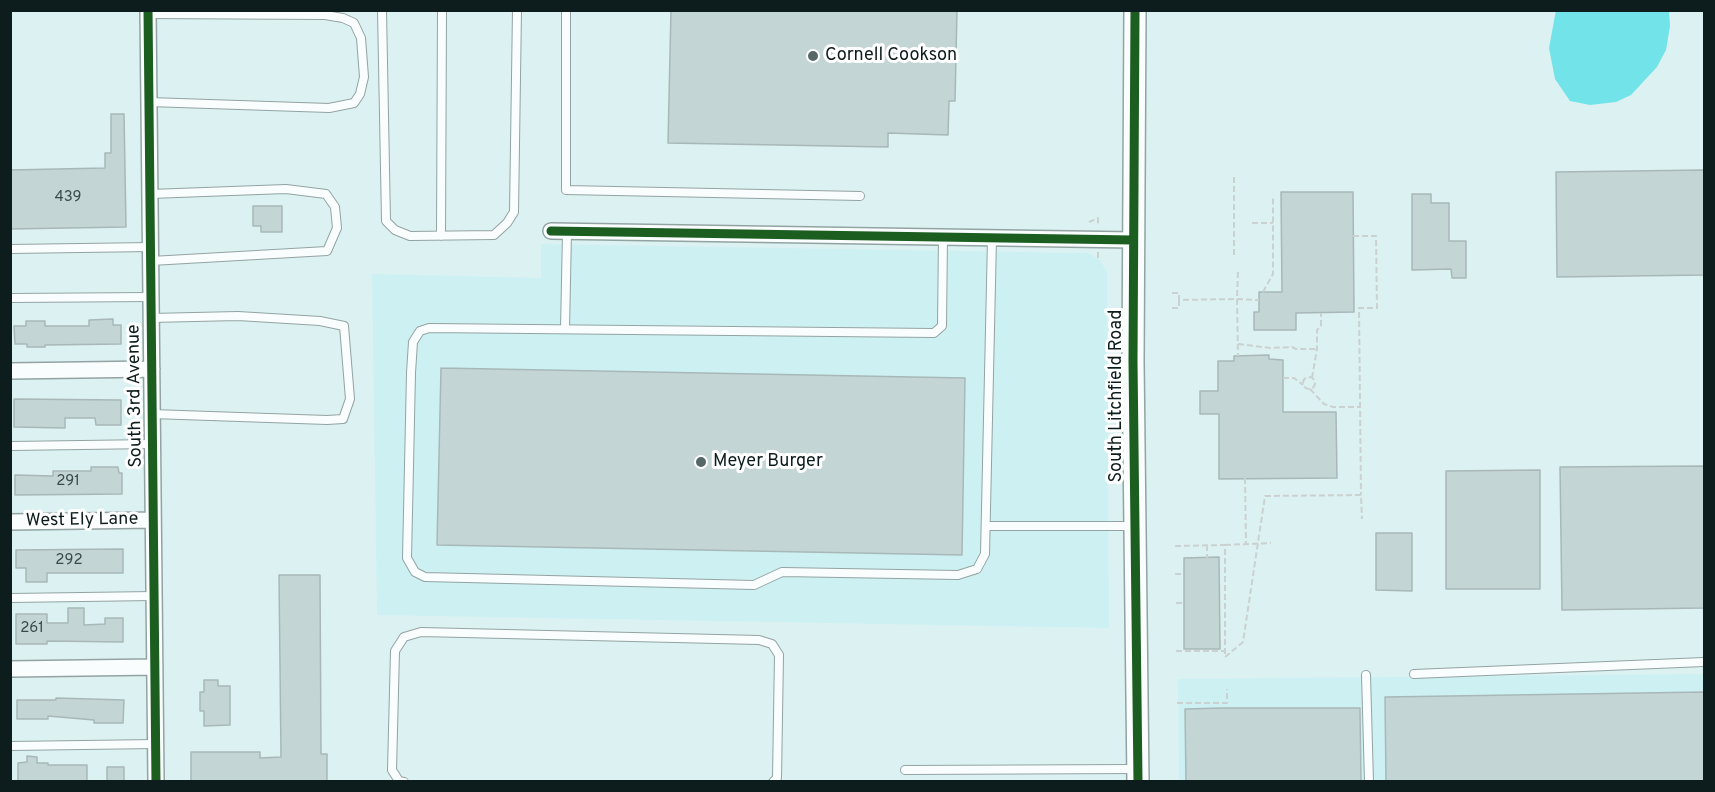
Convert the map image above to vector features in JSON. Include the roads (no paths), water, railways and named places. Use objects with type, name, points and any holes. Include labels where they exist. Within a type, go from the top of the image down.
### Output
[{"type":"main road","name":"South Litchfield Road","points":[[1135,10],[1133,240],[1138,775]]},
{"type":"street","name":"South 3rd Avenue","points":[[148,12],[156,782]]},
{"type":"street","points":[[559,231],[1133,240]]},
{"type":"street","points":[[10,371],[152,369]]},
{"type":"street","name":"West Ely Lane","points":[[10,522],[153,520]]},
{"type":"street","points":[[10,669],[155,667]]},
{"type":"lane","points":[[382,10],[386,221],[394,230],[410,236],[494,235],[507,224],[514,212],[517,10]]},
{"type":"lane","points":[[441,236],[442,10]]},
{"type":"lane","points":[[566,10],[566,190],[860,196]]},
{"type":"lane","points":[[148,12],[325,15],[343,18],[354,23],[361,39],[364,77],[360,94],[354,102],[329,108],[149,102]]},
{"type":"lane","points":[[10,249],[151,254],[327,251],[337,228],[335,207],[326,194],[286,189],[150,194]]},
{"type":"lane","points":[[559,231],[565,329]]},
{"type":"lane","points":[[943,237],[942,326],[934,333],[429,327],[420,331],[413,342],[411,373],[408,558],[415,572],[425,577],[754,585],[782,572],[958,575],[976,569],[985,554],[992,238]]},
{"type":"lane","points":[[10,298],[151,297]]},
{"type":"lane","points":[[151,318],[238,316],[320,321],[345,326],[350,399],[342,419],[152,414]]},
{"type":"lane","points":[[10,446],[153,444]]},
{"type":"lane","points":[[986,526],[1135,526]]},
{"type":"lane","points":[[10,598],[154,596]]},
{"type":"lane","points":[[404,782],[399,781],[392,770],[395,651],[404,637],[421,632],[759,640],[772,644],[779,655],[777,778],[773,782]]},
{"type":"lane","points":[[1414,674],[1704,662]]},
{"type":"lane","points":[[1366,675],[1369,782]]},
{"type":"lane","points":[[10,746],[156,744]]},
{"type":"lane","points":[[905,770],[1138,775]]},
{"type":"water","points":[[1556,10],[1669,11],[1670,26],[1666,50],[1657,67],[1631,95],[1616,102],[1590,105],[1570,101],[1555,79],[1549,48]]},
{"type":"place","name":"Cornell Cookson","points":[[813,56]]},
{"type":"place","name":"Meyer Burger","points":[[701,462]]}]
